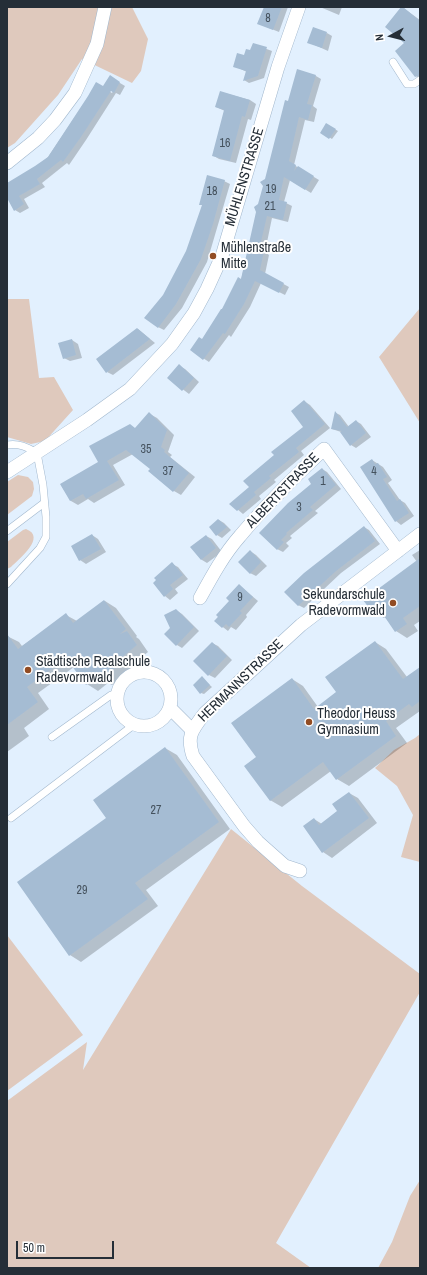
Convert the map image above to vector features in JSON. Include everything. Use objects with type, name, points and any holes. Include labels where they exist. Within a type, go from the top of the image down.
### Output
[{"type":"street","points":[[7,163],[38,138],[55,120],[75,93],[97,44],[105,7]]},
{"type":"street","name":"MÜHLENSTRASSE","points":[[7,472],[87,420],[130,389],[172,344],[194,313],[208,289],[222,256],[278,67],[299,7]]},
{"type":"street","name":"ALBERTSTRASSE","points":[[200,598],[214,573],[239,537],[292,480],[324,450],[398,551]]},
{"type":"street","name":"HERMANNSTRASSE","points":[[300,871],[286,866],[258,842],[244,826],[193,756],[190,747],[192,730],[205,713],[301,625],[420,534]]},
{"type":"street","points":[[142,672],[151,673],[158,676],[167,684],[171,695],[170,708],[166,715],[157,723],[146,726],[135,724],[126,719],[120,711],[118,693],[123,682],[130,676],[142,672]]},
{"type":"street","points":[[170,708],[192,730]]},
{"type":"lane","points":[[393,62],[407,84],[414,84],[420,80]]},
{"type":"lane","points":[[7,445],[15,444],[24,446],[37,453],[41,469],[46,537],[40,548],[7,584]]},
{"type":"lane","points":[[7,531],[44,503]]},
{"type":"lane","points":[[52,737],[111,695],[118,693]]},
{"type":"lane","points":[[11,818],[135,724]]},
{"type":"shaded area","points":[[7,7],[132,7],[148,39],[141,71],[132,83],[82,59],[58,95],[15,143],[7,148]]},
{"type":"shaded area","points":[[7,299],[29,299],[39,378],[54,377],[73,410],[45,441],[31,444],[7,437]]},
{"type":"shaded area","points":[[420,308],[420,423],[379,357]]},
{"type":"shaded area","points":[[18,475],[28,477],[33,482],[34,489],[32,496],[7,515],[7,482]]},
{"type":"shaded area","points":[[26,529],[32,533],[34,537],[33,542],[25,554],[7,569],[7,542]]},
{"type":"shaded area","points":[[420,734],[420,862],[401,857],[413,815],[397,786],[375,768],[394,750]]},
{"type":"shaded area","points":[[231,829],[302,886],[420,974],[420,992],[276,1243],[311,1268],[7,1268],[7,1101],[87,1042],[83,1070]]},
{"type":"shaded area","points":[[7,935],[83,1035],[7,1091]]},
{"type":"shaded area","points":[[420,1180],[420,1268],[378,1268],[392,1242],[410,1196]]},
{"type":"building","points":[[264,7],[282,7],[273,30],[257,24]]},
{"type":"building","points":[[401,7],[420,21],[420,75],[415,77],[395,51],[404,43],[385,27]]},
{"type":"building","points":[[313,27],[327,32],[322,48],[307,43]]},
{"type":"building","points":[[253,43],[267,47],[258,76],[243,81],[246,71],[233,67],[237,53],[244,55],[246,49],[250,50]]},
{"type":"building","points":[[297,69],[316,75],[307,104],[312,105],[308,120],[299,117],[289,161],[296,165],[294,171],[298,166],[314,176],[305,190],[284,177],[279,200],[287,202],[283,220],[267,216],[259,250],[264,251],[260,270],[284,283],[279,293],[255,281],[244,304],[225,334],[223,333],[203,360],[190,350],[199,337],[202,339],[222,309],[238,277],[241,279],[256,212],[254,207],[258,204],[263,186],[260,182],[265,179],[285,100],[288,101]]},
{"type":"building","points":[[110,75],[120,82],[114,93],[111,91],[63,162],[61,160],[37,179],[40,184],[19,196],[24,204],[14,211],[7,198],[7,183],[48,157],[96,82],[103,86]]},
{"type":"building","points":[[220,91],[250,100],[245,117],[242,116],[230,161],[212,156],[224,110],[215,107]]},
{"type":"building","points":[[326,123],[336,129],[329,139],[320,133]]},
{"type":"building","points":[[207,175],[225,180],[213,224],[201,259],[176,304],[158,328],[144,318],[163,295],[186,251],[202,205],[199,205]]},
{"type":"building","points":[[137,328],[150,339],[106,373],[96,359]]},
{"type":"building","points":[[72,339],[76,355],[63,359],[58,343]]},
{"type":"building","points":[[179,364],[194,378],[182,391],[167,378]]},
{"type":"building","points":[[304,400],[325,424],[296,448],[299,452],[269,476],[271,478],[254,492],[256,495],[237,511],[229,504],[249,487],[243,481],[274,455],[271,452],[303,427],[291,411]]},
{"type":"building","points":[[335,411],[347,427],[356,420],[366,433],[350,446],[340,432],[342,431],[331,429]]},
{"type":"building","points":[[149,412],[167,430],[161,447],[165,450],[164,452],[189,473],[173,492],[148,471],[150,469],[126,450],[107,461],[119,480],[86,499],[83,494],[70,501],[60,484],[98,462],[89,446],[130,424],[135,428]]},
{"type":"building","points":[[372,459],[375,464],[378,463],[387,477],[383,479],[397,501],[400,499],[409,513],[395,522],[360,467]]},
{"type":"building","points":[[322,468],[336,485],[310,507],[313,510],[286,533],[287,534],[281,540],[284,542],[277,550],[259,533],[288,503],[311,484],[308,479]]},
{"type":"building","points":[[218,519],[227,527],[216,536],[209,527]]},
{"type":"building","points":[[364,526],[375,541],[336,571],[298,606],[284,592],[304,573]]},
{"type":"building","points":[[92,534],[101,549],[79,561],[71,546]]},
{"type":"building","points":[[206,535],[216,548],[201,560],[190,547]]},
{"type":"building","points":[[250,550],[261,562],[250,574],[238,562]]},
{"type":"building","name":"Sekundarschule Radevormwald","points":[[420,558],[420,606],[403,618],[407,624],[395,632],[378,607],[372,612],[363,600]]},
{"type":"building","points":[[172,562],[183,575],[170,585],[173,589],[164,597],[153,583],[156,580],[154,578]]},
{"type":"building","points":[[239,584],[253,597],[240,611],[242,613],[229,627],[226,624],[222,628],[214,621],[218,617],[216,615],[229,601],[226,598]]},
{"type":"building","name":"Städtische Realschule Radevormwald","points":[[104,600],[126,629],[120,634],[127,631],[137,645],[121,658],[123,662],[99,679],[97,677],[86,685],[66,658],[27,687],[38,702],[7,725],[7,634],[18,649],[66,613],[73,623]]},
{"type":"building","points":[[176,609],[194,627],[176,646],[164,634],[170,628],[164,615]]},
{"type":"building","name":"Theodor Heuss Gymnasium","points":[[375,641],[403,679],[420,667],[420,701],[412,707],[409,704],[386,721],[396,736],[336,780],[323,762],[270,801],[244,766],[256,757],[231,723],[292,678],[314,709],[336,692],[325,677]]},
{"type":"building","points":[[212,642],[227,656],[208,676],[193,661]]},
{"type":"building","points":[[202,676],[210,685],[200,694],[193,685]]},
{"type":"building","points":[[165,747],[219,822],[135,883],[148,899],[69,956],[17,882],[106,818],[93,800]]},
{"type":"building","points":[[349,792],[369,818],[322,853],[303,826],[314,818],[319,825],[337,811],[332,804]]},
{"type":"place","name":"Mühlenstraße Mitte","points":[[213,256]]},
{"type":"place","name":"Sekundarschule Radevormwald","points":[[393,603]]},
{"type":"place","name":"Städtische Realschule Radevormwald","points":[[28,670]]},
{"type":"place","name":"Theodor Heuss Gymnasium","points":[[309,722]]}]
